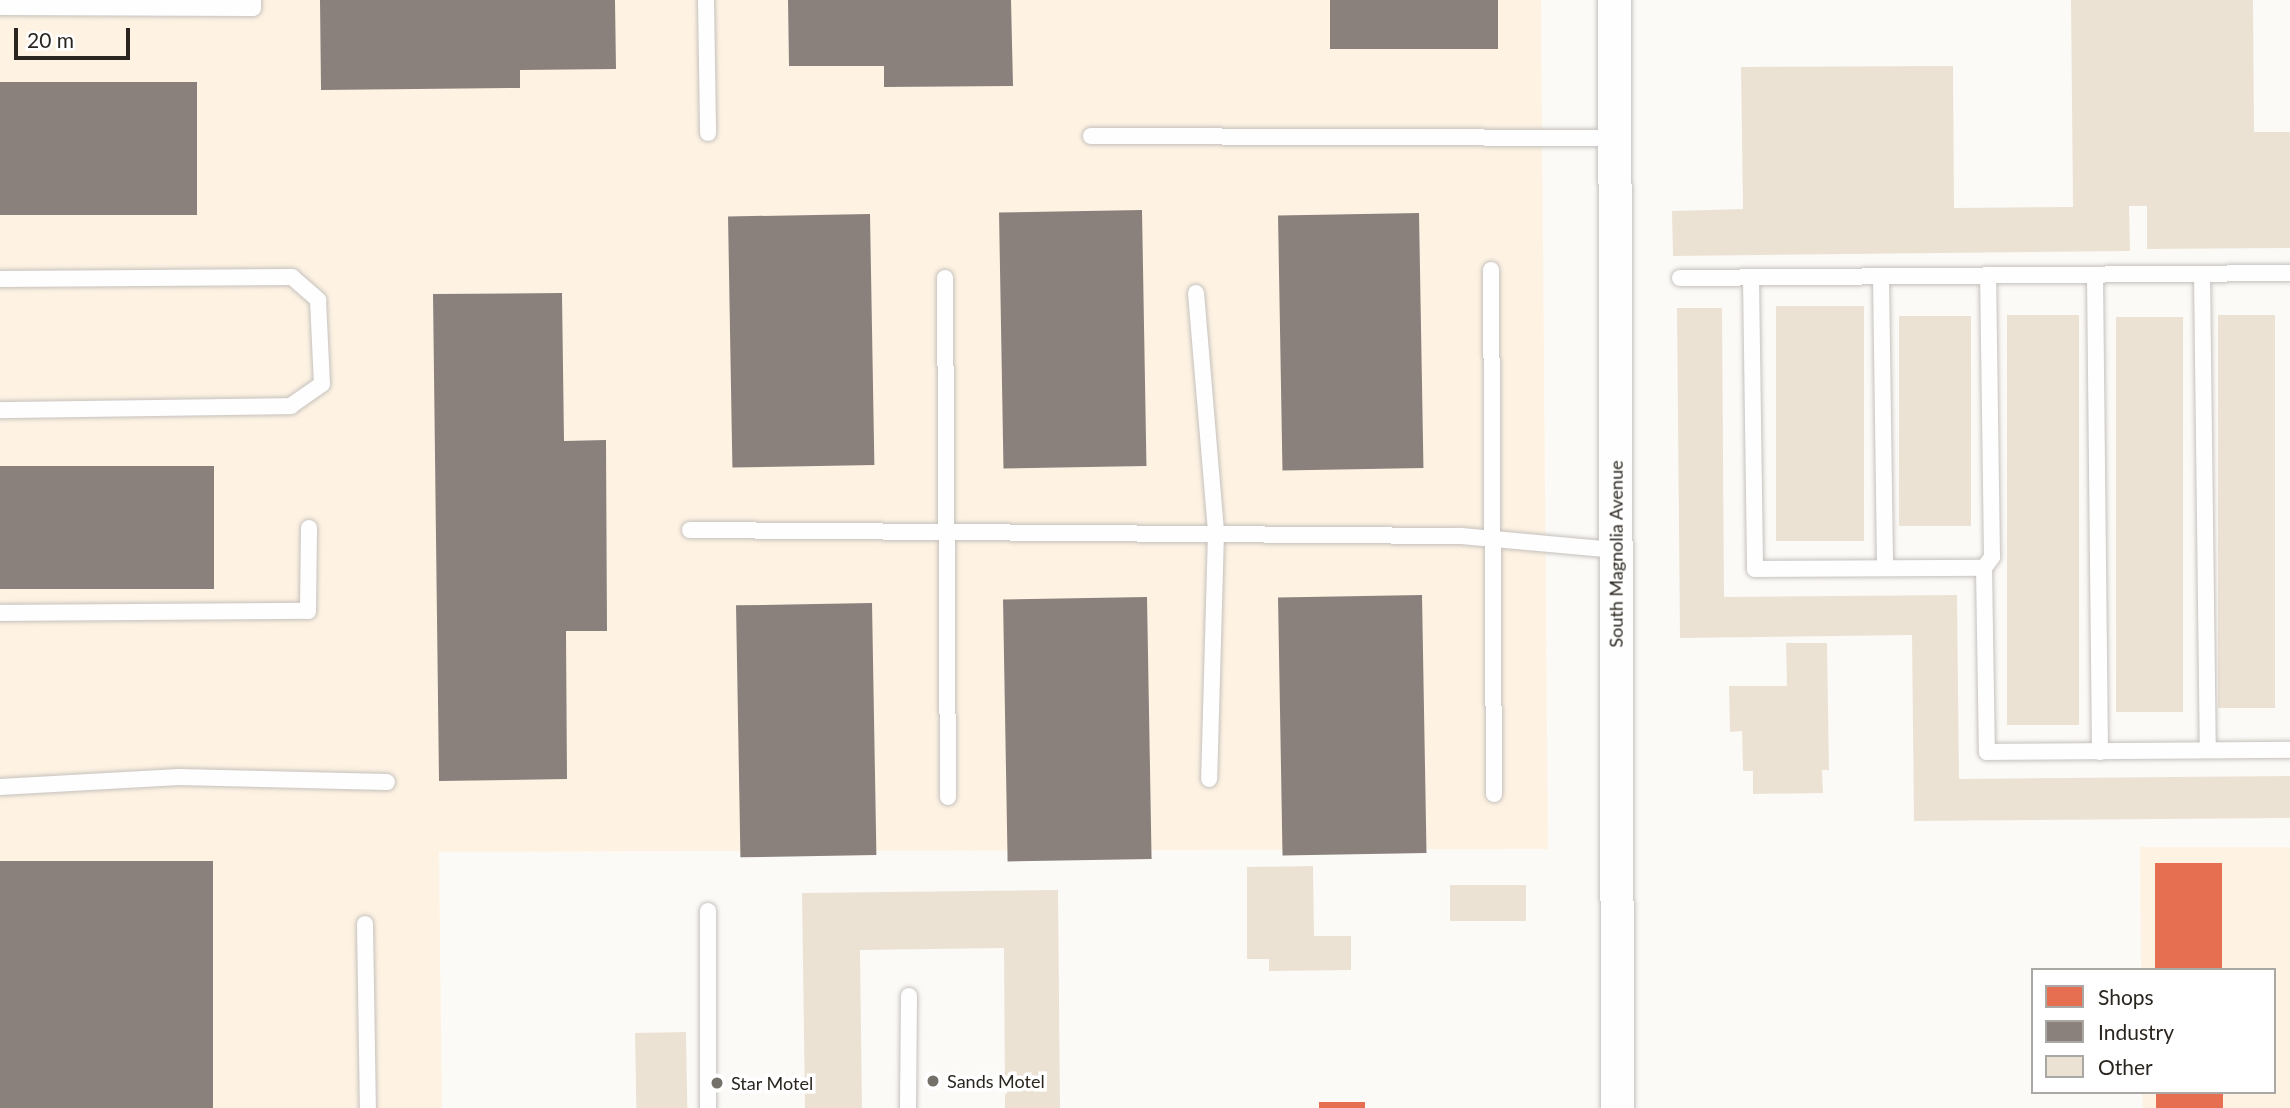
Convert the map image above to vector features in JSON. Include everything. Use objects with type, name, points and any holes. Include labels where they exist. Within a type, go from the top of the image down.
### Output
[{"type":"street","name":"South Magnolia Avenue","points":[[1614,0],[1617,1108]]},
{"type":"lane","points":[[0,7],[253,8],[253,0]]},
{"type":"lane","points":[[706,0],[708,133]]},
{"type":"lane","points":[[1091,136],[1615,138]]},
{"type":"lane","points":[[1491,270],[1494,794]]},
{"type":"lane","points":[[1680,278],[2290,273],[2290,280]]},
{"type":"lane","points":[[2202,274],[2208,750]]},
{"type":"lane","points":[[2095,275],[2100,752]]},
{"type":"lane","points":[[1987,276],[1992,557],[1984,568],[1987,752],[2290,750]]},
{"type":"lane","points":[[0,279],[292,277],[318,300],[322,384],[291,406],[0,410]]},
{"type":"lane","points":[[1881,277],[1885,568]]},
{"type":"lane","points":[[945,278],[948,797]]},
{"type":"lane","points":[[1751,278],[1755,569],[1984,568]]},
{"type":"lane","points":[[1196,293],[1216,533],[1209,779]]},
{"type":"lane","points":[[0,613],[308,611],[309,528]]},
{"type":"lane","points":[[690,530],[1216,533],[1491,539],[1616,550]]},
{"type":"lane","points":[[0,787],[192,777],[387,782]]},
{"type":"lane","points":[[708,911],[708,1108]]},
{"type":"lane","points":[[365,924],[368,1108]]},
{"type":"lane","points":[[908,1108],[909,996]]},
{"type":"shaded area","points":[[0,0],[1541,0],[1548,849],[439,852],[442,1108],[0,1108]]},
{"type":"shaded area","points":[[2140,847],[2290,847],[2290,1108],[2143,1108],[2142,1094],[2276,1094],[2276,968],[2141,968]]},
{"type":"building: Shops","points":[[2155,863],[2222,863],[2222,968],[2155,968]]},
{"type":"building: Shops","points":[[2156,1094],[2223,1094],[2223,1108],[2156,1108]]},
{"type":"building: Shops","points":[[1319,1102],[1365,1102],[1365,1108],[1319,1108]]},
{"type":"building: Industry","points":[[320,0],[615,0],[616,69],[520,70],[520,88],[321,90]]},
{"type":"building: Industry","points":[[788,0],[1011,0],[1013,86],[884,87],[884,66],[789,66]]},
{"type":"building: Industry","points":[[1330,0],[1498,0],[1498,49],[1330,49]]},
{"type":"building: Industry","points":[[0,82],[197,82],[197,215],[0,215]]},
{"type":"building: Industry","points":[[1142,210],[1146,466],[1003,468],[999,212]]},
{"type":"building: Industry","points":[[1419,213],[1423,468],[1282,470],[1278,215]]},
{"type":"building: Industry","points":[[870,214],[874,465],[732,467],[728,216]]},
{"type":"building: Industry","points":[[562,293],[564,441],[606,440],[607,631],[566,631],[567,779],[439,781],[433,294]]},
{"type":"building: Industry","points":[[0,466],[214,466],[214,589],[0,589]]},
{"type":"building: Industry","points":[[1422,595],[1427,853],[1283,855],[1278,598]]},
{"type":"building: Industry","points":[[1147,597],[1152,859],[1008,861],[1003,600]]},
{"type":"building: Industry","points":[[872,603],[876,855],[740,857],[736,605]]},
{"type":"building: Industry","points":[[0,861],[213,861],[213,1108],[0,1108]]},
{"type":"building: Other","points":[[2071,0],[2253,0],[2254,132],[2290,132],[2290,248],[2147,249],[2147,206],[2129,206],[2130,251],[1673,256],[1672,211],[1743,209],[1741,67],[1953,66],[1954,208],[2073,207]]},
{"type":"building: Other","points":[[1776,306],[1864,306],[1864,541],[1776,541]]},
{"type":"building: Other","points":[[1677,308],[1722,308],[1724,597],[1957,595],[1959,779],[2290,776],[2290,818],[1914,821],[1912,635],[1680,638]]},
{"type":"building: Other","points":[[2007,315],[2079,315],[2079,725],[2007,725]]},
{"type":"building: Other","points":[[2218,315],[2275,315],[2275,708],[2218,708]]},
{"type":"building: Other","points":[[1899,316],[1971,316],[1971,526],[1899,526]]},
{"type":"building: Other","points":[[2116,317],[2183,317],[2183,712],[2116,712]]},
{"type":"building: Other","points":[[1786,643],[1827,643],[1829,770],[1822,770],[1823,793],[1753,794],[1753,771],[1743,771],[1742,731],[1730,732],[1729,686],[1787,686]]},
{"type":"building: Other","points":[[1313,866],[1314,936],[1351,936],[1351,970],[1269,971],[1269,959],[1247,959],[1247,867]]},
{"type":"building: Other","points":[[1450,885],[1526,885],[1526,921],[1450,921]]},
{"type":"building: Other","points":[[1058,890],[1060,1108],[1005,1108],[1004,948],[860,950],[862,1108],[805,1108],[802,893]]},
{"type":"building: Other","points":[[686,1032],[687,1108],[636,1108],[635,1033]]},
{"type":"place","name":"Sands Motel","points":[[933,1081]]},
{"type":"place","name":"Star Motel","points":[[717,1083]]}]
